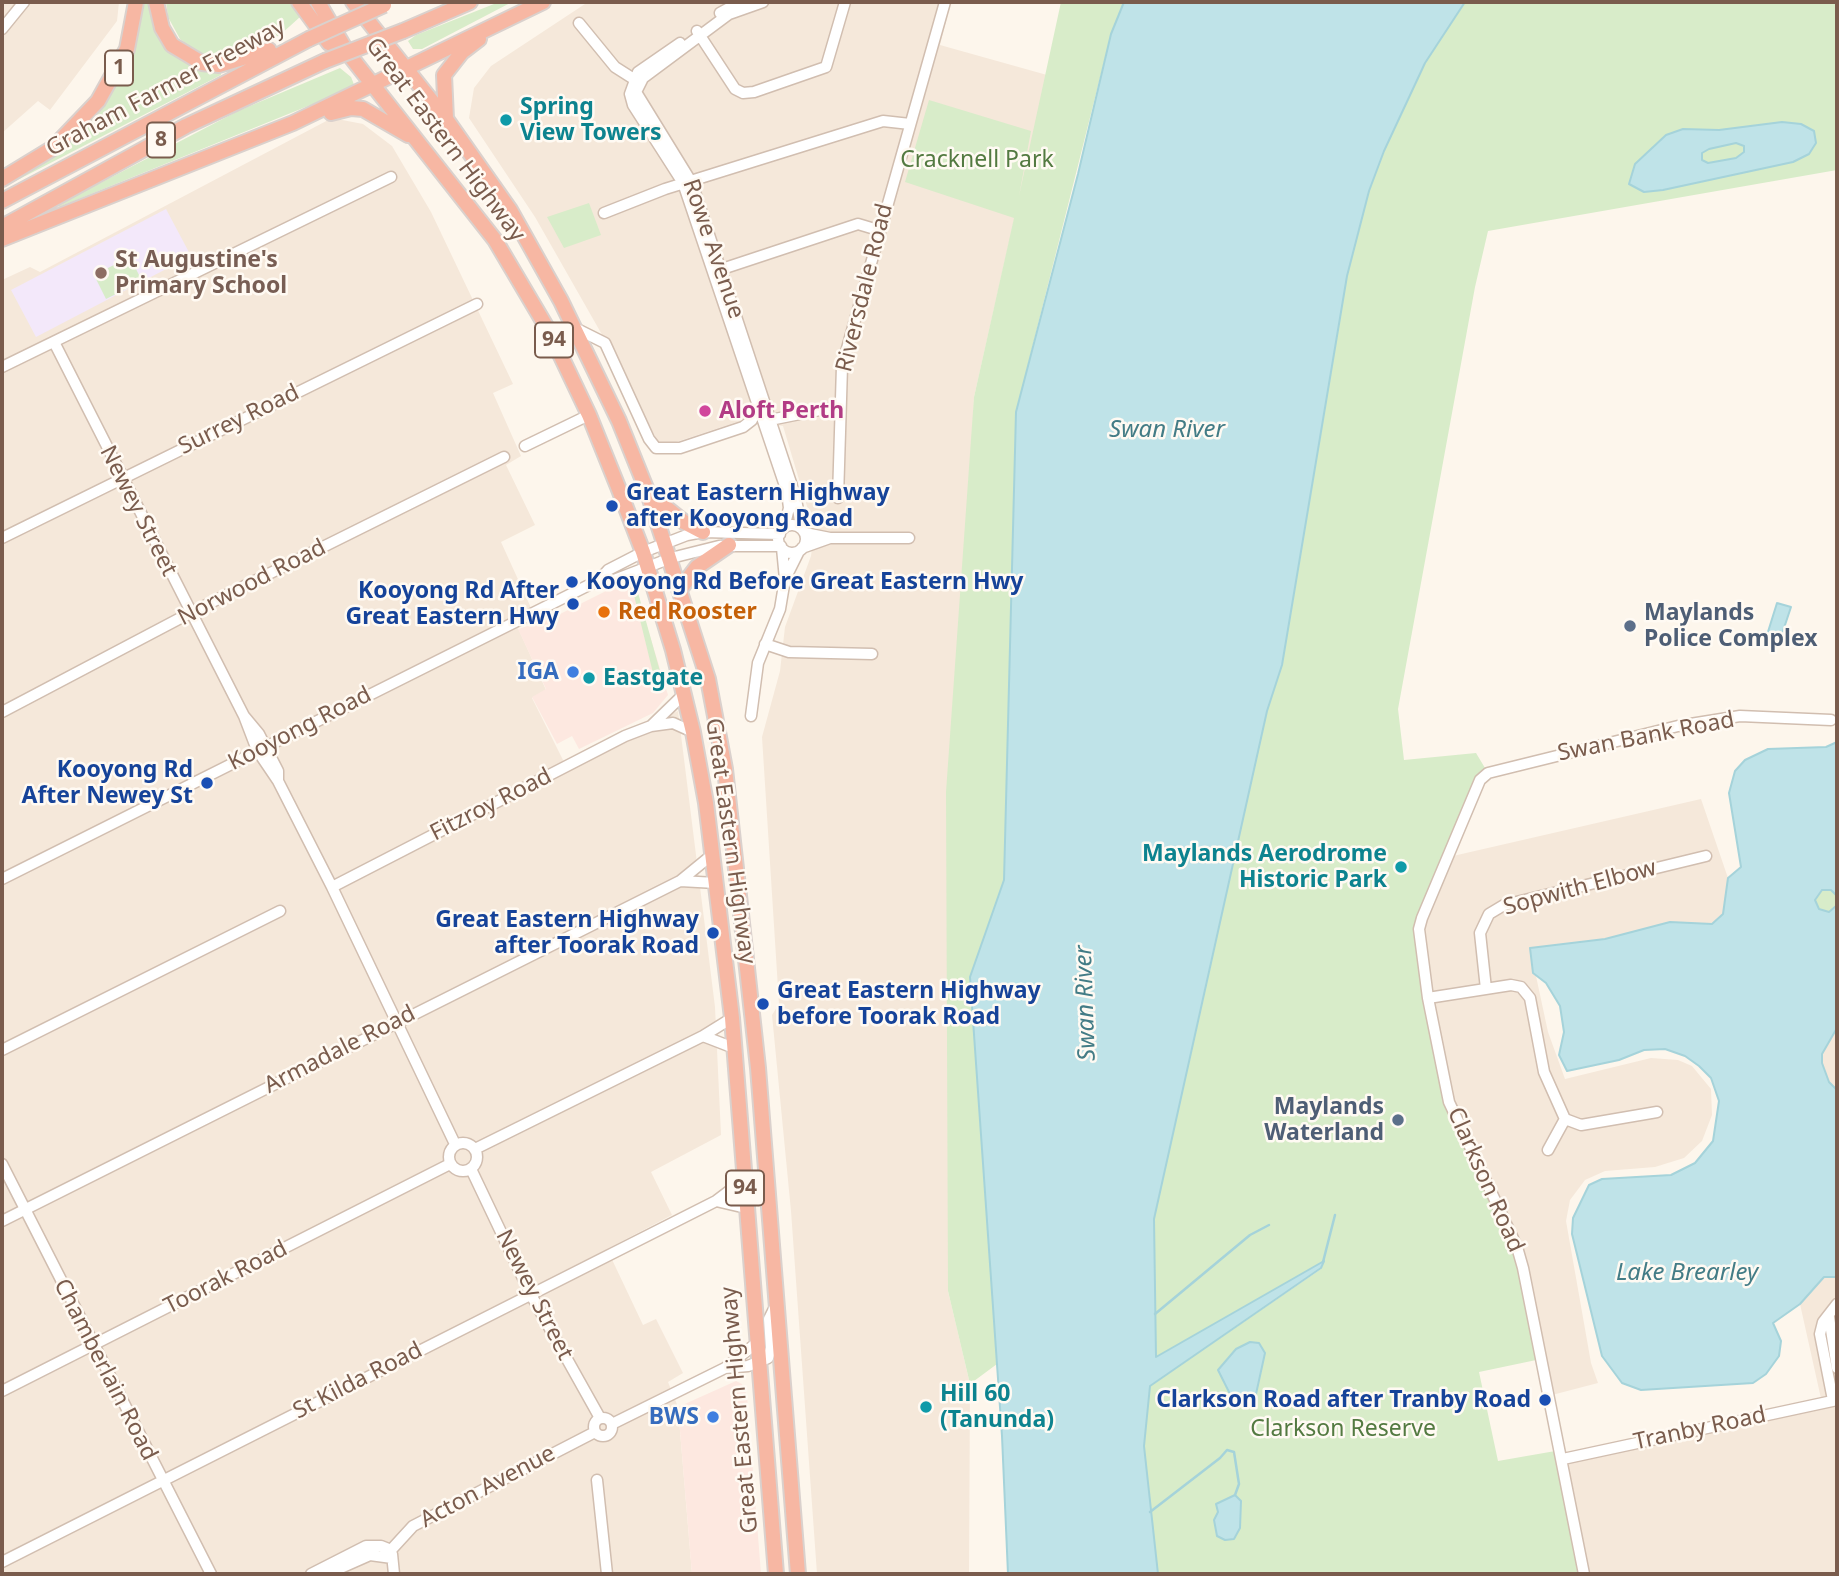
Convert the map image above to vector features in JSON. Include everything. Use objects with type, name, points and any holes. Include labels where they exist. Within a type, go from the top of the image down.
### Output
[{"type":"highway","name":"1","points":[[2,179],[52,148],[99,101],[127,50],[136,2]]},
{"type":"highway","points":[[156,2],[162,27],[172,46],[202,63],[219,65],[294,45]]},
{"type":"highway","points":[[299,2],[329,43],[347,52]]},
{"type":"highway","name":"Great Eastern Highway","points":[[318,2],[347,52],[495,240],[550,333],[589,415],[645,559],[693,732],[713,854],[732,1017],[776,1574]]},
{"type":"highway","name":"Great Eastern Highway","points":[[353,2],[446,119],[510,210],[575,327],[648,493],[681,587],[708,679],[725,769],[758,1068],[798,1574]]},
{"type":"highway","name":"Graham Farmer Freeway","points":[[2,227],[186,126],[325,61],[471,2]]},
{"type":"highway","points":[[2,239],[293,123],[543,2]]},
{"type":"highway","name":"Graham Farmer Freeway","points":[[2,201],[294,45],[388,3]]},
{"type":"highway","points":[[446,119],[444,75],[462,52],[502,21]]},
{"type":"highway","points":[[293,123],[351,108],[363,109],[418,141]]},
{"type":"highway","points":[[648,493],[684,522],[703,532]]},
{"type":"highway","points":[[681,587],[697,567],[729,545]]},
{"type":"street","points":[[2,29],[24,2]]},
{"type":"street","points":[[699,33],[740,2]]},
{"type":"street","points":[[579,23],[615,67],[636,81],[643,68],[729,14],[763,2]]},
{"type":"street","points":[[699,33],[735,89],[743,93],[754,92],[826,67],[845,2]]},
{"type":"street","name":"Riversdale Road","points":[[838,498],[842,366],[878,230],[945,2]]},
{"type":"street","name":"Rowe Avenue","points":[[636,81],[638,98],[688,183],[767,421],[788,492],[789,508],[782,531]]},
{"type":"street","points":[[604,213],[688,183],[883,121],[910,124]]},
{"type":"street","points":[[2,368],[391,177]]},
{"type":"street","points":[[718,270],[858,224],[878,230]]},
{"type":"street","name":"Rowe Avenue","points":[[718,270],[758,405],[767,421],[798,506],[803,531]]},
{"type":"street","name":"Surrey Road","points":[[2,538],[477,304]]},
{"type":"street","points":[[575,327],[605,343],[649,439],[656,448],[680,448],[743,427],[752,420],[758,405]]},
{"type":"street","name":"Newey Street","points":[[54,342],[190,614],[261,748],[278,771],[278,782],[398,1021],[455,1144]]},
{"type":"street","points":[[767,421],[840,406]]},
{"type":"street","points":[[525,446],[589,415]]},
{"type":"street","name":"Norwood Road","points":[[2,712],[190,614],[504,457]]},
{"type":"street","points":[[751,716],[756,670],[780,610],[785,579],[782,531],[793,525],[803,531],[830,538],[909,538]]},
{"type":"street","name":"Kooyong Road","points":[[2,879],[599,580],[614,580],[666,542],[703,532],[782,531]]},
{"type":"street","points":[[785,579],[801,549],[803,531]]},
{"type":"street","points":[[782,547],[790,552],[830,538]]},
{"type":"street","name":"Kooyong Road","points":[[645,559],[671,558],[729,545],[782,547]]},
{"type":"street","points":[[765,644],[789,652],[872,654]]},
{"type":"street","name":"Fitzroy Road","points":[[332,887],[651,726],[684,694]]},
{"type":"street","name":"Swan Bank Road","points":[[1503,767],[1675,726],[1740,716],[1831,719]]},
{"type":"street","points":[[651,726],[673,723],[693,732]]},
{"type":"street","name":"Clarkson Road","points":[[1503,767],[1480,780],[1419,929],[1428,998],[1448,1102],[1517,1247],[1524,1268],[1584,1574]]},
{"type":"street","name":"Armadale Road","points":[[2,1221],[680,881],[713,854]]},
{"type":"street","name":"Sopwith Elbow","points":[[1486,989],[1480,933],[1489,914],[1503,905],[1706,856]]},
{"type":"street","name":"Armadale Road","points":[[680,881],[716,883]]},
{"type":"street","points":[[2,1050],[279,911]]},
{"type":"street","points":[[1428,998],[1511,985],[1521,987],[1530,998],[1544,1072],[1565,1119],[1581,1125],[1657,1112]]},
{"type":"street","points":[[475,1149],[703,1036],[732,1017]]},
{"type":"street","points":[[703,1036],[734,1048]]},
{"type":"street","points":[[1548,1150],[1565,1119]]},
{"type":"street","points":[[469,1143],[475,1149],[476,1163],[471,1169],[456,1170],[450,1164],[450,1150],[455,1144],[469,1143]]},
{"type":"street","name":"Chamberlain Road","points":[[2,1164],[23,1210],[211,1574]]},
{"type":"street","name":"Toorak Road","points":[[2,1391],[450,1164]]},
{"type":"street","name":"Newey Street","points":[[471,1169],[530,1293],[600,1418]]},
{"type":"street","name":"St Kilda Road","points":[[2,1562],[716,1201],[745,1179]]},
{"type":"street","points":[[716,1201],[746,1208]]},
{"type":"street","points":[[725,1368],[759,1362],[770,1353],[769,1319],[777,1304]]},
{"type":"street","points":[[1835,1400],[1820,1334],[1823,1322],[1837,1304]]},
{"type":"street","points":[[1829,1317],[1837,1368]]},
{"type":"street","points":[[612,1424],[607,1418],[600,1418],[594,1424],[595,1432],[599,1435],[609,1434],[612,1424],[725,1368],[758,1342]]},
{"type":"street","name":"Tranby Road","points":[[1563,1459],[1835,1400]]},
{"type":"street","name":"Acton Avenue","points":[[392,1554],[413,1526],[595,1432]]},
{"type":"street","points":[[597,1480],[607,1574]]},
{"type":"street","points":[[311,1574],[366,1546],[381,1546],[392,1554],[394,1574]]},
{"type":"street","points":[[327,1574],[370,1555],[392,1554]]},
{"type":"shaded area","points":[[2,2],[119,2],[117,21],[50,110],[38,101],[2,133]]},
{"type":"shaded area","points":[[588,2],[951,2],[940,45],[1047,75],[974,397],[948,1291],[970,1384],[969,1574],[817,1574],[791,1211],[772,1015],[779,1004],[762,737],[780,671],[785,627],[811,556],[816,519],[809,513],[783,426],[743,420],[667,445],[658,442],[613,354],[535,217],[469,118],[474,88],[491,66]]},
{"type":"shaded area","points":[[332,118],[363,124],[392,146],[431,212],[513,384],[493,393],[521,456],[506,465],[535,525],[501,542],[537,621],[518,628],[546,690],[532,698],[565,764],[678,711],[715,1007],[721,1135],[651,1172],[672,1215],[607,1249],[643,1325],[656,1319],[683,1373],[668,1382],[678,1407],[692,1574],[2,1574],[2,280],[30,267],[40,272]]},
{"type":"shaded area","name":"St Augustine's Primary School","points":[[166,209],[191,256],[36,337],[11,290]]},
{"type":"shaded area","points":[[634,584],[668,695],[653,713],[579,749],[572,736],[557,744],[532,697],[546,689],[518,629],[550,619],[612,588]]},
{"type":"shaded area","points":[[1701,799],[1728,878],[1723,914],[1712,924],[1670,922],[1605,939],[1530,948],[1548,1032],[1565,1079],[1651,1058],[1678,1060],[1692,1066],[1711,1089],[1712,1115],[1702,1141],[1684,1158],[1655,1167],[1605,1171],[1585,1180],[1570,1200],[1566,1221],[1591,1363],[1598,1383],[1552,1395],[1458,1121],[1430,999],[1422,930],[1453,856]]},
{"type":"shaded area","points":[[1837,1028],[1837,1090],[1829,1082],[1822,1063],[1822,1054]]},
{"type":"shaded area","points":[[1824,1277],[1837,1277],[1837,1574],[1583,1574],[1563,1459],[1822,1403],[1800,1304]]},
{"type":"shaded area","points":[[736,1381],[742,1384],[747,1396],[761,1574],[692,1574],[678,1407]]},
{"type":"green space","points":[[145,2],[151,2],[175,55],[198,68],[221,71],[221,75],[2,188],[2,181],[107,99],[133,51]]},
{"type":"green space","points":[[166,2],[289,2],[300,17],[280,35],[235,55],[214,57],[195,51],[180,39],[168,17]]},
{"type":"green space","points":[[499,2],[512,2],[422,49],[413,49],[408,41],[416,35]]},
{"type":"green space","name":"Cracknell Park","points":[[1061,2],[1124,2],[1111,34],[1016,412],[1004,880],[970,977],[997,1364],[970,1384],[948,1291],[946,792],[974,397],[1014,218],[905,182],[929,100],[1031,131],[1019,196]]},
{"type":"green space","name":"Clarkson Reserve","points":[[1465,2],[1837,2],[1837,170],[1488,231],[1475,287],[1398,709],[1404,760],[1476,753],[1488,773],[1420,917],[1445,1101],[1516,1248],[1541,1359],[1479,1372],[1498,1461],[1561,1450],[1584,1574],[1158,1574],[1144,1446],[1150,1386],[1321,1269],[1324,1262],[1156,1358],[1154,1219],[1267,711],[1282,665],[1347,276],[1369,191],[1384,151],[1425,63]]},
{"type":"green space","points":[[340,68],[351,77],[355,87],[59,207],[58,205],[238,111]]},
{"type":"green space","points":[[589,203],[601,235],[564,248],[547,217]]},
{"type":"green space","points":[[130,257],[142,281],[106,299],[94,275]]},
{"type":"green space","points":[[632,587],[637,589],[665,689],[653,673]]},
{"type":"green space","points":[[1822,890],[1831,890],[1837,896],[1836,906],[1829,912],[1819,909],[1815,900]]},
{"type":"water","name":"Swan River","points":[[1124,2],[1465,2],[1425,63],[1384,151],[1369,191],[1347,276],[1282,665],[1267,711],[1154,1219],[1156,1357],[1324,1261],[1321,1268],[1150,1386],[1144,1446],[1158,1574],[1008,1574],[1002,1436],[970,977],[1004,880],[1016,412],[1078,174],[1111,34]]},
{"type":"water","points":[[1782,122],[1801,124],[1814,131],[1816,143],[1809,154],[1793,162],[1663,190],[1644,192],[1629,184],[1635,164],[1666,135],[1683,129],[1719,130]],"holes":[[[1736,143],[1744,146],[1744,152],[1736,158],[1708,163],[1702,160],[1702,153],[1709,149]]]},
{"type":"water","points":[[1777,603],[1791,607],[1780,640],[1767,635]]},
{"type":"water","name":"Lake Brearley","points":[[1837,742],[1837,896],[1837,1028],[1822,1054],[1822,1063],[1829,1082],[1837,1090],[1837,1277],[1824,1277],[1800,1304],[1773,1323],[1781,1341],[1779,1356],[1766,1374],[1753,1383],[1641,1390],[1622,1383],[1602,1356],[1572,1234],[1573,1218],[1589,1185],[1602,1179],[1671,1175],[1695,1163],[1713,1141],[1719,1101],[1711,1078],[1699,1066],[1685,1056],[1665,1049],[1644,1050],[1619,1060],[1567,1071],[1559,1055],[1564,1032],[1560,1006],[1546,983],[1533,973],[1530,948],[1605,939],[1670,922],[1712,924],[1723,914],[1728,878],[1741,867],[1729,793],[1735,771],[1745,760],[1768,749],[1826,747]],"holes":[[[1822,890],[1831,890],[1837,896],[1836,906],[1829,912],[1819,909],[1815,900]]]},
{"type":"water","points":[[1250,1342],[1259,1343],[1265,1353],[1256,1394],[1242,1401],[1232,1398],[1218,1370],[1236,1349]]},
{"type":"water","points":[[1235,1495],[1241,1501],[1240,1528],[1234,1539],[1225,1540],[1217,1536],[1214,1520],[1218,1512],[1216,1504]]},
{"type":"waterway","points":[[1323,1262],[1335,1215]]},
{"type":"waterway","points":[[1155,1314],[1250,1235],[1269,1225]]},
{"type":"waterway","points":[[1150,1512],[1227,1450],[1234,1452],[1239,1484],[1235,1495]]},
{"type":"place","name":"Spring View Towers","points":[[506,120]]},
{"type":"place","name":"St Augustine's Primary School","points":[[101,273]]},
{"type":"place","name":"Aloft Perth","points":[[705,411]]},
{"type":"place","name":"Great Eastern Highway after Kooyong Road","points":[[612,506]]},
{"type":"place","name":"Kooyong Rd Before Great Eastern Hwy","points":[[572,582]]},
{"type":"place","name":"Kooyong Rd After Great Eastern Hwy","points":[[573,604]]},
{"type":"place","name":"Red Rooster","points":[[604,612]]},
{"type":"place","name":"Maylands Police Complex","points":[[1630,626]]},
{"type":"place","name":"IGA","points":[[573,672]]},
{"type":"place","name":"Eastgate","points":[[589,678]]},
{"type":"place","name":"Kooyong Rd After Newey St","points":[[207,783]]},
{"type":"place","name":"Maylands Aerodrome Historic Park","points":[[1401,867]]},
{"type":"place","name":"Great Eastern Highway after Toorak Road","points":[[713,933]]},
{"type":"place","name":"Great Eastern Highway before Toorak Road","points":[[763,1004]]},
{"type":"place","name":"Maylands Waterland","points":[[1398,1120]]},
{"type":"place","name":"Clarkson Road after Tranby Road","points":[[1545,1400]]},
{"type":"place","name":"Hill 60 (Tanunda)","points":[[926,1407]]},
{"type":"place","name":"BWS","points":[[713,1417]]}]
